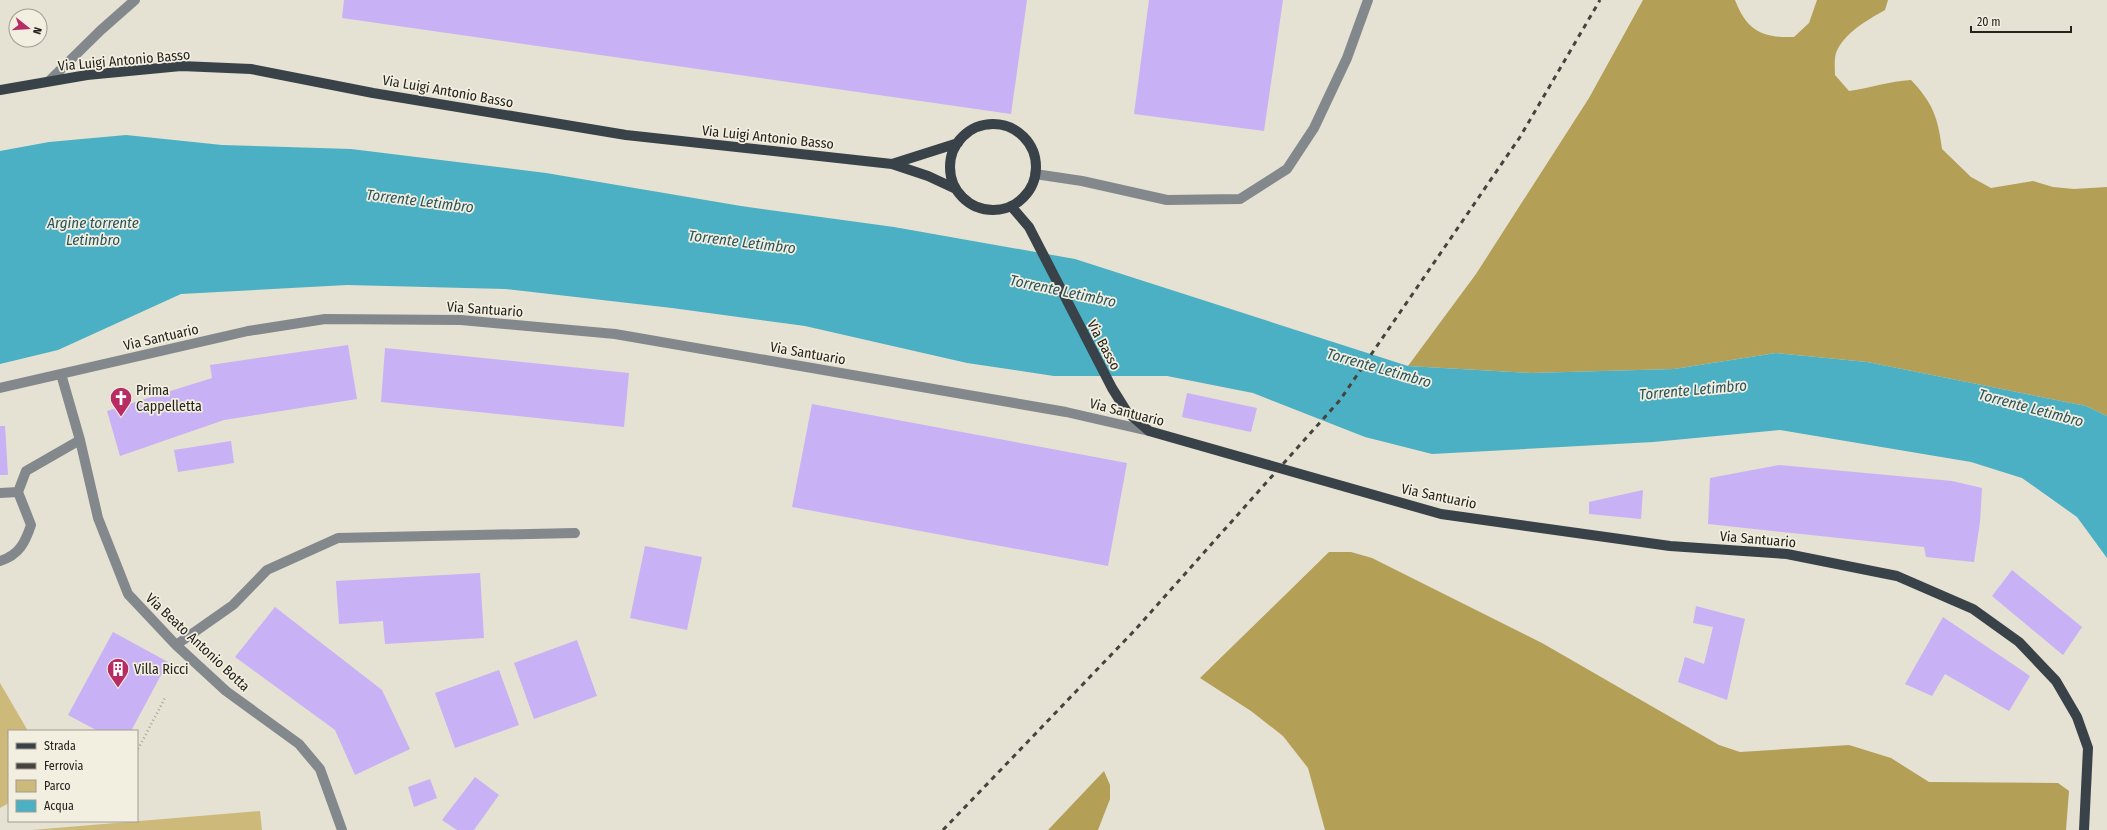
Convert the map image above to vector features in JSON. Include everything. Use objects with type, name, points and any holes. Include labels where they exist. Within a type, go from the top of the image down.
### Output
[{"type":"main road","name":"Via Luigi Antonio Basso","points":[[0,90],[87,75],[181,66],[251,69],[373,93],[626,135],[892,164],[928,176],[956,189]]},
{"type":"main road","name":"Via Luigi Antonio Basso","points":[[995,124],[1009,127],[1021,135],[1031,146],[1035,160],[1035,174],[1031,187],[1023,198],[1011,206],[999,210],[986,210],[975,206],[964,199],[956,189],[951,178],[950,166],[952,154],[958,143],[968,132],[981,126],[995,124]]},
{"type":"main road","name":"Via Luigi Antonio Basso","points":[[892,164],[958,143]]},
{"type":"main road","name":"Via Basso","points":[[1011,206],[1019,213],[1036,241],[1112,388],[1127,412],[1149,431]]},
{"type":"main road","name":"Via Santuario","points":[[1149,431],[1441,514],[1670,546],[1787,554],[1897,576],[1973,609],[2019,642],[2056,681],[2078,717],[2088,748],[2084,830]]},
{"type":"street","points":[[49,81],[101,30],[135,0]]},
{"type":"street","points":[[1035,174],[1082,181],[1167,200],[1240,199],[1287,169],[1314,128],[1347,58],[1368,0]]},
{"type":"street","name":"Via Santuario","points":[[0,388],[248,331],[325,319],[461,320],[615,334],[1066,412],[1149,431]]},
{"type":"street","name":"Via Beato Antonio Botta","points":[[61,374],[80,440],[98,518],[128,594],[176,645],[226,691],[299,744],[320,768],[342,830]]},
{"type":"street","points":[[0,561],[10,558],[24,545],[31,525],[18,492],[26,471],[80,440]]},
{"type":"street","points":[[0,493],[18,492]]},
{"type":"street","points":[[176,645],[233,605],[267,570],[338,538],[575,533]]},
{"type":"path","points":[[138,749],[165,698]]},
{"type":"green space","points":[[0,683],[27,730],[8,730],[8,804],[0,808]]},
{"type":"green space","points":[[260,811],[262,830],[32,830]]},
{"type":"shaded area","points":[[1643,0],[1735,0],[1745,19],[1757,30],[1764,34],[1773,36],[1794,37],[1809,23],[1817,0],[1888,0],[1885,10],[1850,33],[1844,39],[1836,53],[1835,75],[1849,91],[1911,80],[1925,96],[1933,112],[1939,128],[1942,149],[1971,177],[1991,188],[2033,181],[2053,187],[2074,189],[2107,187],[2107,416],[2086,406],[1867,362],[1776,353],[1674,369],[1531,373],[1408,366],[1476,274],[1589,98]]},
{"type":"shaded area","points":[[1329,552],[1351,552],[1372,558],[1542,643],[1719,745],[1740,752],[1849,745],[1891,758],[1929,782],[2058,783],[2069,791],[2066,830],[1325,830],[1308,768],[1283,736],[1251,711],[1200,678]]},
{"type":"shaded area","points":[[1104,771],[1110,785],[1110,799],[1098,830],[1048,830]]},
{"type":"water","name":"Argine torrente Letimbro","points":[[126,135],[222,145],[351,149],[546,173],[741,206],[894,227],[1075,259],[1408,366],[1531,373],[1674,369],[1776,353],[1867,362],[2086,406],[2107,416],[2107,558],[2077,517],[2022,478],[1971,462],[1780,430],[1653,442],[1432,454],[1365,437],[1253,393],[1167,376],[1054,376],[967,363],[805,326],[672,308],[505,289],[347,285],[181,294],[58,350],[0,364],[0,151],[49,142]]},
{"type":"building","points":[[344,0],[1027,0],[1011,114],[342,18]]},
{"type":"building","points":[[1149,0],[1283,0],[1264,131],[1134,114]]},
{"type":"building","points":[[348,345],[357,399],[224,420],[120,456],[107,411],[212,378],[210,365]]},
{"type":"building","points":[[385,348],[629,373],[624,427],[381,402]]},
{"type":"building","points":[[1187,393],[1257,408],[1251,432],[1182,417]]},
{"type":"building","points":[[812,404],[1127,463],[1108,566],[792,507]]},
{"type":"building","points":[[0,426],[5,426],[8,475],[0,475]]},
{"type":"building","points":[[231,441],[234,463],[178,472],[174,450]]},
{"type":"building","points":[[1779,465],[1952,481],[1982,488],[1980,522],[1974,562],[1926,557],[1924,547],[1708,524],[1710,478]]},
{"type":"building","points":[[1643,490],[1641,519],[1589,514],[1589,502]]},
{"type":"building","points":[[645,546],[702,557],[687,630],[630,618]]},
{"type":"building","points":[[2012,570],[2082,627],[2063,655],[1992,596]]},
{"type":"building","points":[[480,573],[484,638],[385,644],[383,621],[339,624],[336,581]]},
{"type":"building","points":[[1696,606],[1745,619],[1727,700],[1678,682],[1685,657],[1704,664],[1713,627],[1693,623]]},
{"type":"building","points":[[275,607],[382,690],[410,749],[355,775],[335,730],[235,657]]},
{"type":"building","points":[[1943,617],[2030,676],[2009,711],[1945,674],[1932,696],[1905,684]]},
{"type":"building","name":"Villa Ricci","points":[[113,632],[168,662],[132,730],[96,730],[68,715]]},
{"type":"building","points":[[577,640],[597,696],[534,719],[514,663]]},
{"type":"building","points":[[499,670],[519,725],[455,748],[435,693]]},
{"type":"building","points":[[475,777],[499,795],[474,830],[457,830],[442,820]]},
{"type":"building","points":[[430,779],[437,798],[414,807],[408,787]]},
{"type":"railway","points":[[943,830],[1134,631],[1340,400],[1520,137],[1600,0]]},
{"type":"place","name":"Prima Cappelletta","points":[[121,418]]},
{"type":"place","name":"Villa Ricci","points":[[118,688]]},
{"type":"water label","name":"Torrente Letimbro","points":[[420,201]]},
{"type":"water label","name":"Torrente Letimbro","points":[[742,242]]},
{"type":"water label","name":"Torrente Letimbro","points":[[1063,291]]},
{"type":"water label","name":"Torrente Letimbro","points":[[1379,368]]},
{"type":"water label","name":"Torrente Letimbro","points":[[1693,390]]},
{"type":"water label","name":"Torrente Letimbro","points":[[2031,408]]}]
